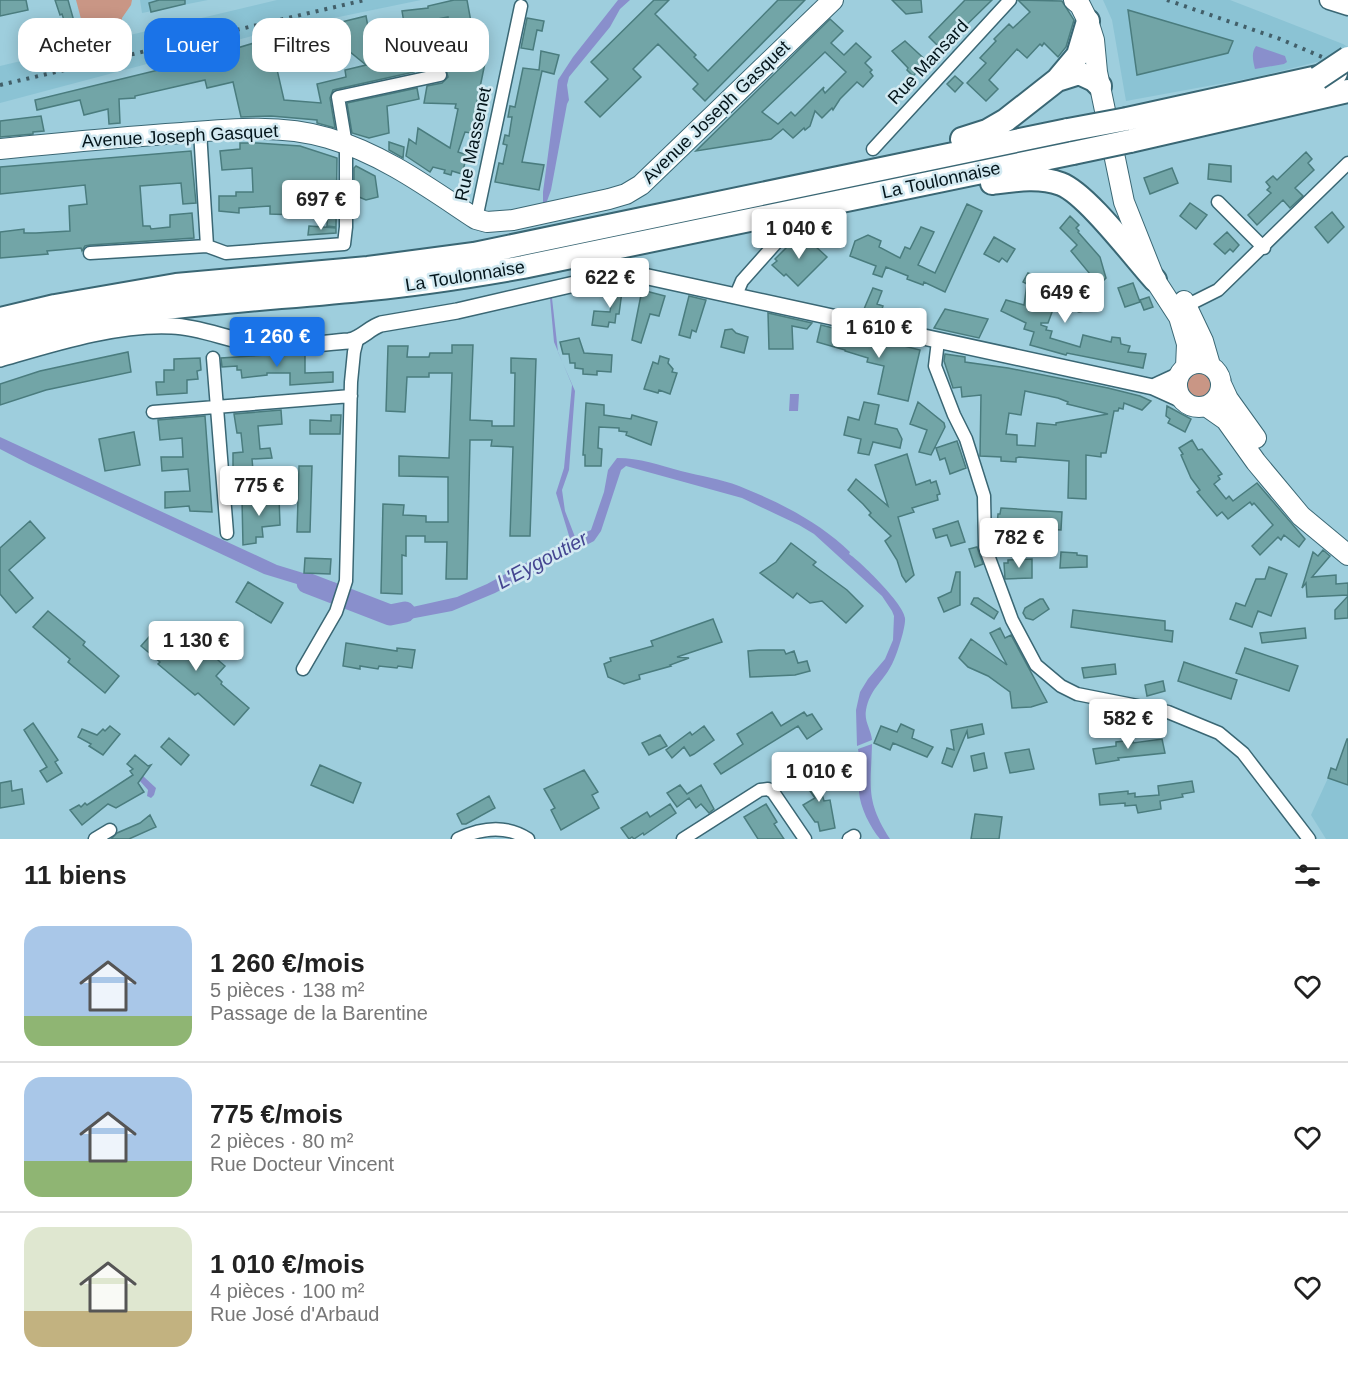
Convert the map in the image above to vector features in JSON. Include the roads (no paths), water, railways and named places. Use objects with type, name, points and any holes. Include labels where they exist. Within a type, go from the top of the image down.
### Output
[{"type":"highway","points":[[741,198],[987,131],[1006,120],[1057,80],[1078,55],[1087,10]]},
{"type":"highway","points":[[1318,78],[1348,58]]},
{"type":"highway","name":"La Toulonnaise","points":[[0,319],[106,296],[176,285],[368,268],[474,254],[1255,92],[1348,70]]},
{"type":"highway","points":[[1057,80],[1079,73],[1094,80],[1100,86]]},
{"type":"highway","name":"La Toulonnaise","points":[[0,341],[59,326],[159,309],[445,280],[523,267],[1130,141],[1344,100]]},
{"type":"highway","points":[[821,206],[1013,180],[1049,181],[1063,185],[1085,201],[1155,280]]},
{"type":"main road","name":"Avenue Joseph Gasquet","points":[[0,149],[200,131],[285,130],[320,136],[366,152],[404,171],[476,219],[487,222],[513,219],[609,199],[626,194],[641,185],[833,0]]},
{"type":"main road","points":[[1074,0],[1087,10],[1124,202],[1155,280],[1184,312],[1187,344],[1183,371],[1177,389],[1184,401],[1198,407],[1206,406],[1217,399],[1222,386]]},
{"type":"main road","points":[[1329,0],[1348,6]]},
{"type":"main road","points":[[1087,10],[1093,5],[1099,14],[1106,39],[1110,86],[1106,108]]},
{"type":"main road","points":[[1142,247],[1203,341],[1210,365],[1219,374],[1228,399],[1251,443],[1305,513],[1312,528],[1326,535],[1348,555]]},
{"type":"main road","points":[[1183,371],[1197,362],[1210,365]]},
{"type":"main road","points":[[1206,406],[1226,420],[1251,443]]},
{"type":"street","name":"Rue Mansard","points":[[873,149],[1010,0]]},
{"type":"street","name":"Rue Massenet","points":[[476,219],[521,6]]},
{"type":"street","points":[[90,253],[207,246],[226,253],[344,244],[346,145],[338,97],[440,75]]},
{"type":"street","points":[[200,131],[207,246]]},
{"type":"street","points":[[1184,312],[1218,290],[1346,168]]},
{"type":"street","points":[[1218,202],[1263,248]]},
{"type":"street","points":[[736,295],[742,281],[783,236]]},
{"type":"street","points":[[303,669],[340,603],[346,581],[354,352],[357,340],[370,328],[381,324],[457,311],[624,273],[645,275],[1153,387],[1184,401]]},
{"type":"street","points":[[0,358],[62,341],[151,326],[184,327],[266,345],[357,340]]},
{"type":"street","points":[[938,341],[935,366],[963,433],[984,496],[985,548],[1012,620],[1036,665],[1054,681],[1077,694],[1168,712],[1222,735],[1248,758],[1309,839]]},
{"type":"street","points":[[213,358],[227,533]]},
{"type":"street","points":[[1153,387],[1183,371]]},
{"type":"street","points":[[153,412],[351,396]]},
{"type":"street","points":[[683,839],[765,789],[773,792],[806,839]]},
{"type":"street","points":[[458,839],[481,830],[493,829],[511,831],[528,839]]},
{"type":"street","points":[[95,839],[110,830]]},
{"type":"water","points":[[618,0],[630,0],[620,9],[610,27],[569,77],[567,85],[569,100],[551,190],[546,204],[543,205],[558,80]]},
{"type":"water","points":[[1256,46],[1285,56],[1287,62],[1255,69],[1253,54]]},
{"type":"water","points":[[550,298],[552,298],[558,351],[554,342]]},
{"type":"water","name":"L'Eygoutier","points":[[563,363],[575,391],[569,470],[562,490],[565,511],[575,537],[591,530],[604,492],[608,470],[617,458],[642,461],[732,484],[784,506],[812,522],[838,541],[890,593],[903,612],[905,622],[893,662],[873,691],[866,710],[872,740],[857,746],[856,710],[860,692],[885,659],[893,640],[894,616],[882,596],[814,534],[799,525],[742,498],[626,466],[621,470],[601,531],[594,541],[495,593],[452,611],[399,621],[359,608],[360,598],[371,608],[390,612],[457,597],[487,584],[570,539],[556,493],[564,468],[572,385]]},
{"type":"water","points":[[790,394],[799,394],[798,411],[789,411]]},
{"type":"water","points":[[0,437],[277,565],[336,583],[333,595],[264,574],[29,464],[0,449]]},
{"type":"water","points":[[872,744],[871,793],[876,814],[890,839],[880,839],[866,817],[861,804],[858,749]]},
{"type":"water","points":[[143,776],[156,788],[151,798],[147,796],[148,790],[139,780]]},
{"type":"waterway","name":"L'Eygoutier","points":[[307,583],[390,615],[405,612]]},
{"type":"railway","points":[[0,85],[365,0]]},
{"type":"railway","points":[[1167,0],[1280,39],[1348,68]]}]
